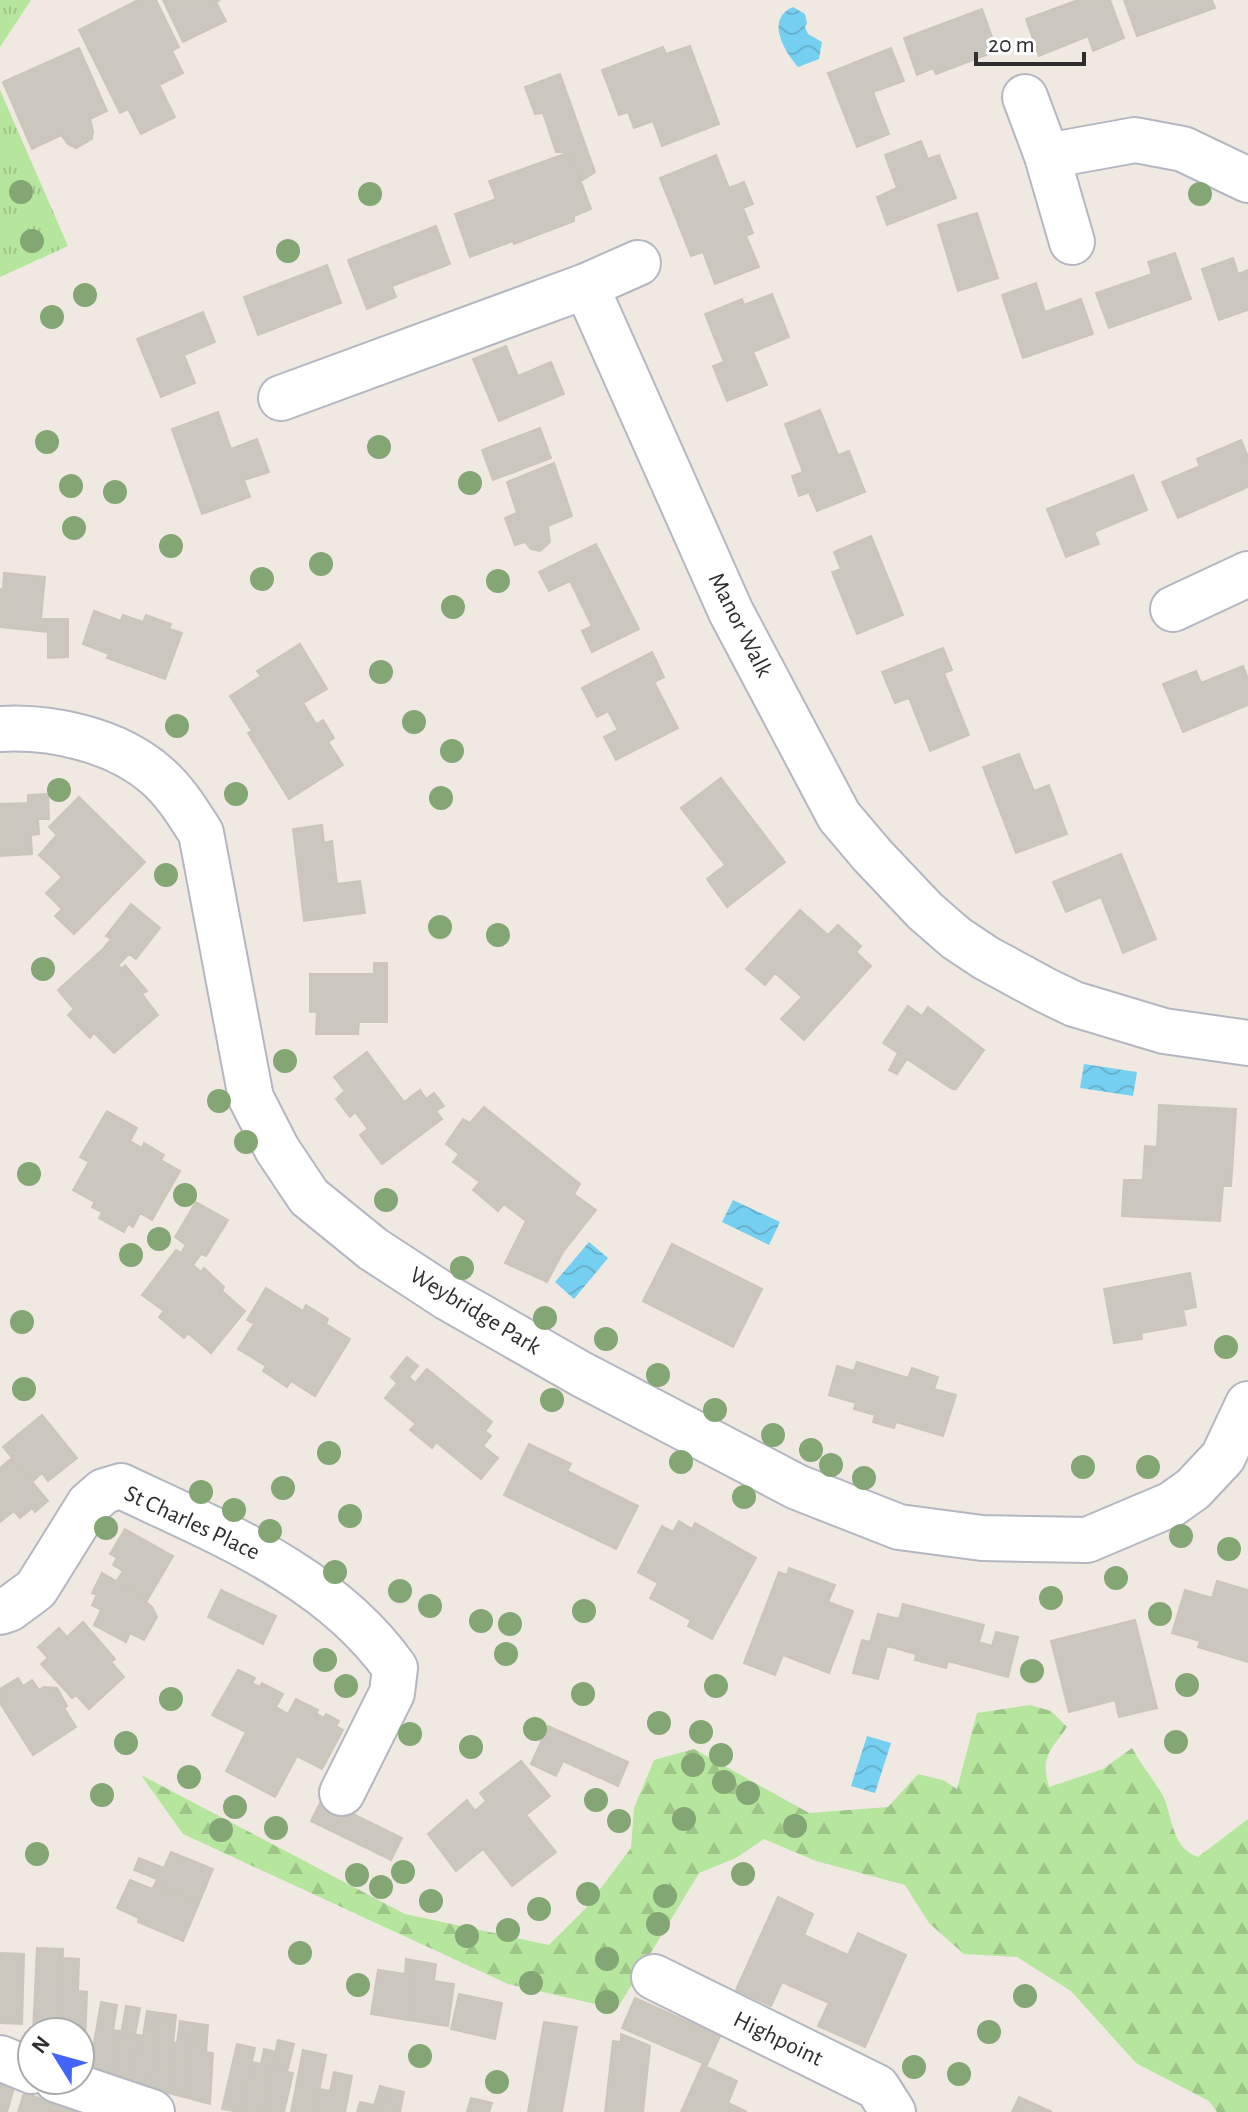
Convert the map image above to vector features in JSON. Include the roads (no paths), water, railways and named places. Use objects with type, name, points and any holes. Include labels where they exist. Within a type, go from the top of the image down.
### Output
[{"type":"street","points":[[1025,97],[1047,156],[1072,242]]},
{"type":"street","points":[[1047,156],[1135,140],[1183,149],[1248,180]]},
{"type":"street","points":[[281,398],[586,286],[638,263]]},
{"type":"street","name":"Manor Walk","points":[[586,286],[731,612],[839,816],[872,855],[925,911],[956,938],[1045,990],[1074,1004],[1164,1031],[1248,1043]]},
{"type":"street","points":[[1173,609],[1248,574]]},
{"type":"street","name":"Weybridge Park","points":[[0,729],[69,733],[123,753],[156,775],[201,833],[251,1098],[277,1149],[309,1197],[373,1249],[448,1298],[581,1374],[797,1487],[899,1527],[982,1538],[1087,1540],[1172,1504],[1193,1489],[1236,1467],[1248,1404]]},
{"type":"street","name":"St Charles Place","points":[[0,1612],[36,1589],[89,1504],[104,1491],[121,1486],[261,1555],[335,1602],[375,1641],[395,1668],[392,1693],[342,1793]]},
{"type":"street","name":"Highpoint","points":[[654,1977],[877,2087],[893,2112]]},
{"type":"street","points":[[96,2093],[152,2112]]},
{"type":"water","points":[[793,7],[805,14],[808,34],[822,42],[819,59],[798,67],[787,53],[779,27],[780,19]]},
{"type":"water","points":[[1084,1064],[1137,1072],[1133,1096],[1080,1088]]},
{"type":"water","points":[[733,1200],[780,1222],[769,1245],[722,1222]]},
{"type":"water","points":[[589,1242],[608,1258],[574,1299],[555,1282]]},
{"type":"water","points":[[867,1736],[891,1743],[875,1793],[851,1786]]}]
